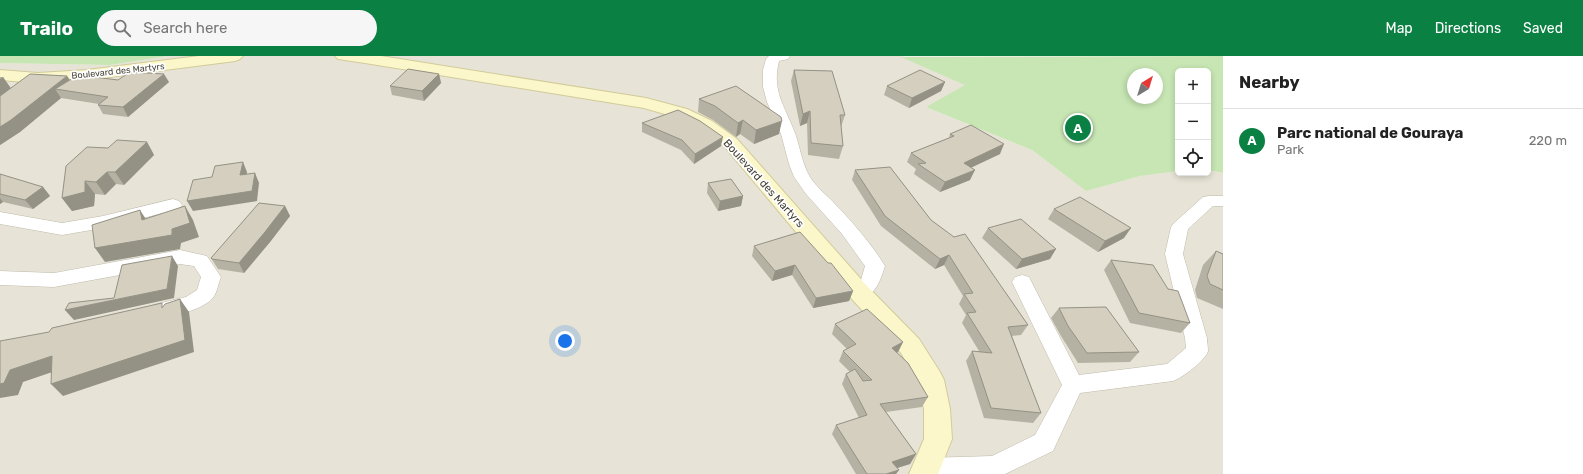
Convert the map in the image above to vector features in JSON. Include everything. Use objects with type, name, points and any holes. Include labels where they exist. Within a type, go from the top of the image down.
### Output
[{"type":"main road","name":"Boulevard des Martyrs","points":[[0,74],[40,77],[87,75],[235,56]]},
{"type":"main road","name":"Boulevard des Martyrs","points":[[343,56],[365,58],[646,103],[681,113],[706,125],[731,143],[859,292],[910,346],[931,380],[937,409],[938,439],[924,472]]},
{"type":"street","points":[[782,56],[773,59],[769,71],[768,86],[774,105],[786,130],[793,158],[803,178],[858,241],[875,266],[869,284],[859,292]]},
{"type":"street","points":[[19,91],[40,77]]},
{"type":"street","points":[[1073,384],[1173,372],[1197,352],[1196,338],[1174,254],[1180,227],[1209,201],[1223,201]]},
{"type":"street","points":[[0,218],[62,229],[103,222],[173,205]]},
{"type":"street","points":[[0,278],[54,280],[180,257],[200,262],[211,277],[205,294],[192,303],[146,313]]},
{"type":"street","points":[[1022,282],[1073,384]]},
{"type":"street","points":[[924,472],[994,467],[1044,443],[1073,384]]},
{"type":"shaded area","points":[[168,56],[902,56],[966,85],[926,107],[1032,150],[1086,191],[1140,176],[1175,171],[1175,176],[1211,176],[1211,171],[1223,173],[1223,474],[0,474],[0,63],[110,65]]},
{"type":"green space","points":[[0,56],[168,56],[110,65],[0,63]]},
{"type":"green space","points":[[1223,56],[1223,173],[1211,171],[1211,68],[1175,68],[1175,171],[1140,176],[1086,191],[1032,150],[926,107],[965,85],[901,57]]},
{"type":"building","points":[[408,69],[439,74],[422,91],[390,86]]},
{"type":"building","points":[[794,70],[832,71],[845,115],[840,115],[843,146],[811,143],[810,111],[803,114]]},
{"type":"building","points":[[920,70],[945,82],[912,98],[887,86]]},
{"type":"building","points":[[130,72],[164,74],[123,107],[98,105],[108,97],[55,89],[78,75],[118,80]]},
{"type":"building","points":[[30,74],[67,76],[0,127],[0,96]]},
{"type":"building","points":[[736,86],[781,117],[782,121],[756,130],[743,120],[738,123],[715,106],[699,99]]},
{"type":"building","points":[[678,110],[700,121],[723,137],[695,154],[682,140],[642,123]]},
{"type":"building","points":[[971,125],[1004,144],[964,163],[975,170],[945,182],[918,164],[926,163],[911,153],[954,136],[950,134]]},
{"type":"building","points":[[117,140],[147,142],[115,172],[107,172],[96,182],[85,181],[85,192],[62,198],[66,166],[87,147],[108,148]]},
{"type":"building","points":[[243,162],[240,175],[255,173],[252,191],[187,201],[193,180],[212,177],[215,166]]},
{"type":"building","points":[[890,167],[931,220],[954,237],[965,234],[1028,325],[1008,327],[1041,413],[991,408],[972,351],[992,353],[967,313],[976,312],[964,294],[973,293],[949,255],[940,259],[885,216],[855,170]]},
{"type":"building","points":[[0,174],[43,187],[25,200],[0,194]]},
{"type":"building","points":[[731,179],[743,196],[720,201],[708,183]]},
{"type":"building","points":[[1080,197],[1131,228],[1105,241],[1054,209]]},
{"type":"building","points":[[259,203],[285,206],[239,263],[212,259],[211,258]]},
{"type":"building","points":[[185,206],[190,223],[172,229],[172,235],[95,248],[92,225],[140,210],[142,220]]},
{"type":"building","points":[[1021,219],[1056,249],[1022,259],[988,228]]},
{"type":"building","points":[[800,232],[828,263],[831,263],[853,291],[816,298],[795,265],[775,271],[754,246]]},
{"type":"building","points":[[1216,251],[1223,254],[1223,290],[1210,284],[1207,276]]},
{"type":"building","points":[[172,256],[167,289],[65,310],[69,303],[114,298],[122,265]]},
{"type":"building","points":[[1111,260],[1153,265],[1168,289],[1178,291],[1190,323],[1139,313]]},
{"type":"building","points":[[180,299],[185,340],[51,384],[52,356],[10,370],[4,383],[0,384],[0,341],[49,332],[52,328],[162,303],[162,308],[165,304]]},
{"type":"building","points":[[1106,307],[1139,352],[1087,353],[1068,326],[1059,308]]},
{"type":"building","points":[[867,309],[903,342],[892,348],[908,363],[928,397],[880,404],[916,454],[892,462],[899,470],[886,474],[867,474],[836,425],[867,415],[846,374],[855,369],[863,381],[872,380],[843,351],[856,344],[835,324]]},
{"type":"place","name":"Parc national de Gouraya","points":[[1078,128]]}]
